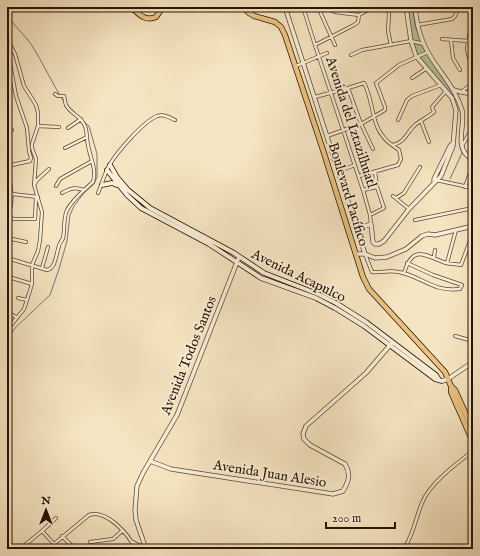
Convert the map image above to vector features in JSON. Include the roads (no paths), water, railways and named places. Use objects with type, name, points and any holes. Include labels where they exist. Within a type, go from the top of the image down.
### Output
[{"type":"main road","points":[[131,7],[142,17],[151,19],[159,15],[164,7]]},
{"type":"main road","name":"Boulevard Pacífico","points":[[243,7],[249,13],[270,19],[281,27],[296,66],[363,277],[369,289],[445,372],[473,430]]},
{"type":"main road","name":"Avenida Acapulco","points":[[110,165],[128,190],[143,203],[155,211],[214,241],[234,253],[238,259]]},
{"type":"main road","name":"Avenida Acapulco","points":[[107,170],[118,185],[141,208],[238,259],[261,278],[316,298],[335,308],[392,344],[432,377],[443,381],[448,379]]},
{"type":"main road","points":[[102,185],[112,183],[118,185]]},
{"type":"main road","name":"Boulevard Pacífico","points":[[451,386],[451,392],[473,442]]},
{"type":"street","points":[[285,7],[372,272],[387,270],[404,273],[439,288],[449,290],[460,289],[462,285],[433,276],[407,264]]},
{"type":"street","name":"Avenida del Iztazilhuatl","points":[[303,7],[359,176],[370,215],[373,242],[375,244],[379,244],[384,241],[409,208]]},
{"type":"street","points":[[318,7],[335,45]]},
{"type":"street","points":[[326,7],[335,12],[359,15],[374,7]]},
{"type":"street","points":[[387,7],[389,14],[388,31],[390,45]]},
{"type":"street","points":[[406,7],[411,41],[416,56],[452,98],[456,110],[452,145],[440,176],[409,208],[394,197],[404,193],[420,167]]},
{"type":"street","points":[[415,7],[416,25],[424,44],[454,90],[462,110],[462,144],[464,153],[473,160]]},
{"type":"street","points":[[416,25],[452,19],[460,7],[473,11]]},
{"type":"street","points":[[315,45],[354,25],[358,22],[359,15]]},
{"type":"street","points":[[473,16],[468,41],[468,55],[473,67]]},
{"type":"street","points":[[7,39],[15,54],[24,86],[37,109],[38,126],[32,148],[36,159],[34,185],[42,212],[38,251],[32,265],[32,284],[24,309],[7,330]]},
{"type":"street","points":[[442,39],[468,41]]},
{"type":"street","points":[[451,40],[453,58],[460,70]]},
{"type":"street","points":[[351,55],[362,50],[411,41],[424,44]]},
{"type":"street","points":[[7,47],[16,96],[27,128],[31,158],[30,161],[9,166],[7,152]]},
{"type":"street","points":[[327,136],[361,124],[385,110],[376,83],[399,64],[428,52]]},
{"type":"street","points":[[296,66],[327,53]]},
{"type":"street","points":[[412,78],[427,68]]},
{"type":"street","points":[[315,97],[362,83],[365,84],[374,120],[385,141],[399,150],[401,159],[398,165],[359,176]]},
{"type":"street","points":[[452,98],[473,84]]},
{"type":"street","points":[[398,120],[408,100],[412,96],[440,85]]},
{"type":"street","points":[[348,88],[361,124],[373,149]]},
{"type":"street","points":[[454,90],[473,94]]},
{"type":"street","points":[[392,145],[398,144],[402,141],[414,126],[434,112],[432,107],[446,92]]},
{"type":"street","points":[[7,258],[49,270],[56,260],[59,246],[63,238],[63,223],[67,210],[75,199],[94,180],[86,128],[81,118],[66,105],[64,96],[58,96],[55,94]]},
{"type":"street","points":[[98,193],[110,165],[136,132],[149,121],[158,116],[167,115],[175,120]]},
{"type":"street","points":[[68,128],[81,118]]},
{"type":"street","points":[[421,121],[429,142]]},
{"type":"street","points":[[38,126],[59,127]]},
{"type":"street","points":[[452,145],[462,144],[473,128]]},
{"type":"street","points":[[7,132],[12,130]]},
{"type":"street","points":[[65,148],[87,137]]},
{"type":"street","points":[[56,186],[60,179],[92,161]]},
{"type":"street","points":[[339,171],[355,165]]},
{"type":"street","points":[[465,186],[473,165]]},
{"type":"street","points":[[34,185],[37,180],[49,169]]},
{"type":"street","points":[[7,170],[12,194],[12,207],[7,217],[14,219],[35,220],[37,197]]},
{"type":"street","points":[[370,215],[384,208],[377,186],[375,172]]},
{"type":"street","points":[[435,180],[473,188]]},
{"type":"street","points":[[363,190],[377,186]]},
{"type":"street","points":[[62,193],[70,188],[84,190]]},
{"type":"street","points":[[12,194],[37,197]]},
{"type":"street","points":[[415,220],[473,208]]},
{"type":"street","points":[[357,229],[371,224]]},
{"type":"street","points":[[356,254],[365,254],[375,258],[387,257],[406,249],[422,236],[473,226]]},
{"type":"street","points":[[447,263],[456,230]]},
{"type":"street","points":[[404,273],[410,258],[415,254],[420,253],[447,263],[461,265],[473,233]]},
{"type":"street","points":[[7,246],[9,238],[26,242]]},
{"type":"street","points":[[42,268],[48,247]]},
{"type":"street","points":[[434,257],[435,250]]},
{"type":"street","name":"Avenida Todos Santos","points":[[146,549],[136,520],[135,499],[137,486],[177,415],[238,259]]},
{"type":"street","points":[[12,278],[32,284]]},
{"type":"street","points":[[18,298],[27,300]]},
{"type":"street","points":[[7,312],[16,317]]},
{"type":"street","points":[[455,336],[473,341]]},
{"type":"street","name":"Avenida Juan Alesio","points":[[150,461],[171,469],[261,483],[333,494],[343,491],[349,482],[348,469],[345,464],[310,445],[304,438],[304,430],[306,426],[366,373],[392,344]]},
{"type":"street","points":[[448,379],[473,362]]},
{"type":"street","points":[[404,549],[412,534],[422,503],[427,493],[454,465],[473,451]]},
{"type":"street","points":[[48,549],[89,515],[97,514],[113,521],[132,542],[135,549]]},
{"type":"street","points":[[20,549],[56,518]]},
{"type":"street","points":[[42,531],[56,549]]},
{"type":"street","points":[[90,542],[113,539],[122,531]]},
{"type":"street","points":[[62,536],[75,549]]},
{"type":"street","points":[[132,542],[146,549]]},
{"type":"waterway","points":[[7,15],[31,44],[64,102]]},
{"type":"waterway","points":[[7,351],[10,335],[16,327],[50,295],[67,241],[70,215],[74,206],[84,193],[94,184],[97,177],[97,154],[89,126],[84,122]]},
{"type":"waterway","points":[[450,179],[462,153],[460,147]]}]
